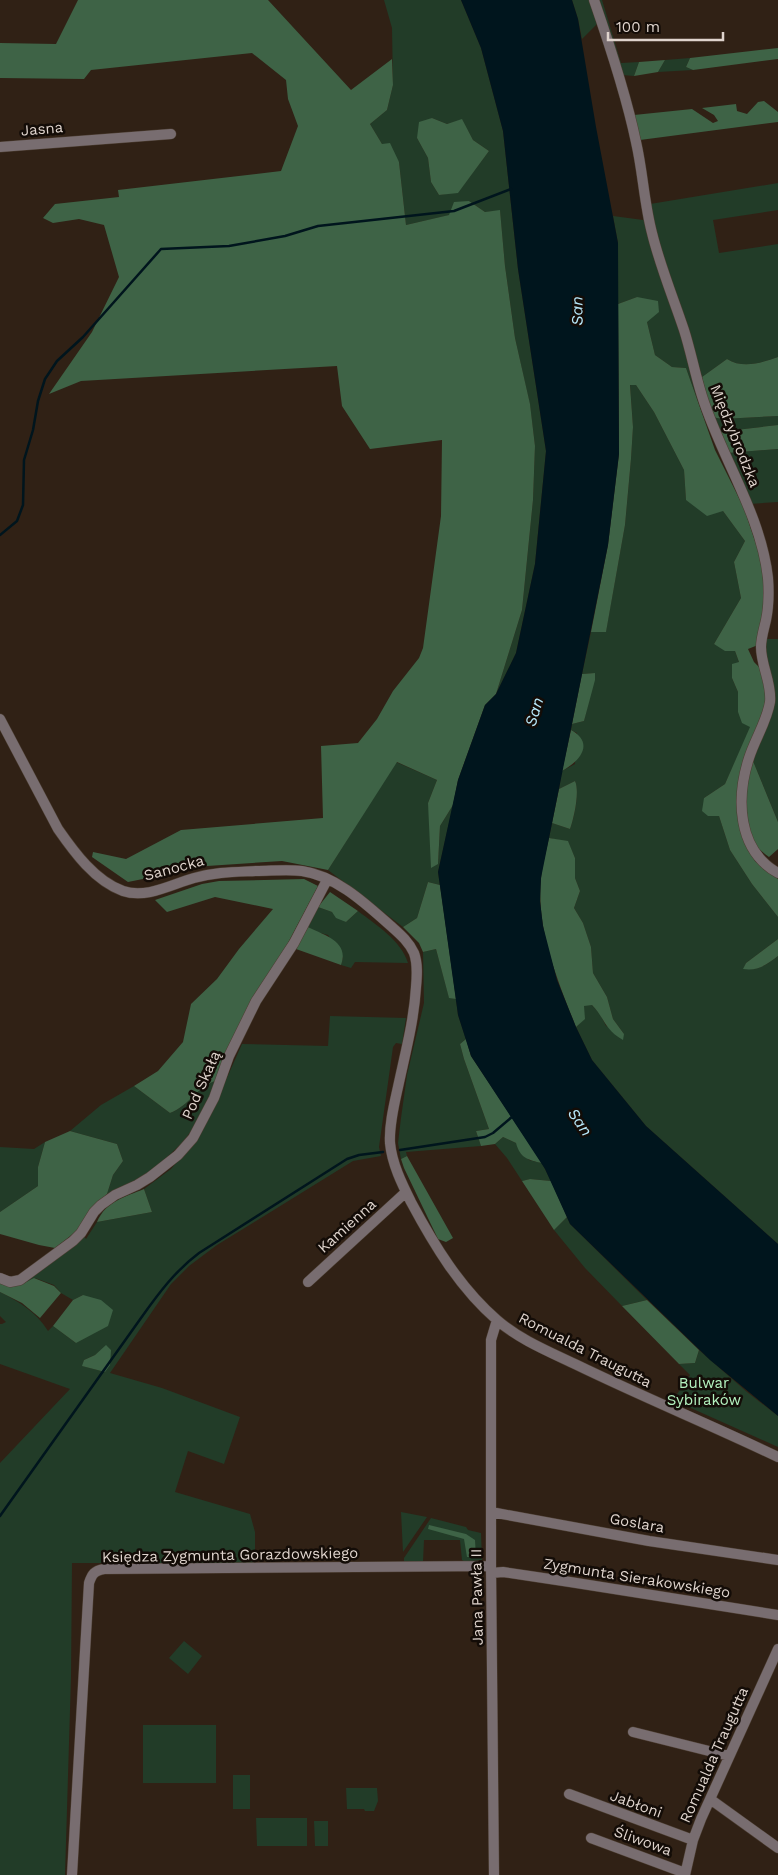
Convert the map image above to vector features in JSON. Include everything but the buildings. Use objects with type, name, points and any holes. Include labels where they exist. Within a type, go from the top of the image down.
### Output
[{"type":"street","name":"Międzybrodzka","points":[[594,0],[636,140],[648,216],[655,246],[686,338],[710,421],[747,505],[759,536],[766,565],[769,604],[761,649],[770,688],[770,704],[747,764],[742,790],[742,812],[745,832],[752,848],[764,863],[778,873]]},
{"type":"street","name":"Jasna","points":[[0,147],[171,134]]},
{"type":"street","name":"Sanocka","points":[[0,719],[68,845],[94,872],[118,888],[135,893],[149,892],[204,875],[233,872],[292,871],[308,873],[327,880]]},
{"type":"street","name":"Romualda Traugutta","points":[[327,880],[357,898],[377,914],[406,939],[415,955],[417,972],[414,1011],[393,1109],[391,1129],[392,1157],[406,1192],[426,1231],[443,1258],[496,1320],[521,1336],[599,1376],[778,1457]]},
{"type":"street","name":"Pod Skałą","points":[[0,1278],[10,1282],[20,1280],[81,1233],[100,1205],[150,1177],[178,1155],[193,1138],[214,1098],[229,1056],[256,1000],[294,943],[327,880]]},
{"type":"street","name":"Kamienna","points":[[308,1282],[406,1192]]},
{"type":"street","name":"Jana Pawła II","points":[[494,1875],[491,1340],[496,1320]]},
{"type":"street","name":"Goslara","points":[[491,1512],[649,1540],[778,1560]]},
{"type":"street","name":"Zygmunta Sierakowskiego","points":[[491,1569],[778,1615]]},
{"type":"street","name":"Księdza Zygmunta Gorazdowskiego","points":[[72,1875],[89,1583],[92,1574],[97,1570],[491,1569]]},
{"type":"street","name":"Romualda Traugutta","points":[[685,1874],[693,1840],[778,1649]]},
{"type":"street","points":[[632,1732],[729,1756]]},
{"type":"street","name":"Jabłoni","points":[[569,1794],[693,1840]]},
{"type":"street","points":[[710,1799],[778,1848]]},
{"type":"street","name":"Śliwowa","points":[[590,1838],[685,1874]]},
{"type":"green space","points":[[78,0],[268,0],[351,90],[392,59],[393,85],[387,110],[370,124],[382,144],[390,143],[399,162],[406,225],[449,215],[454,202],[469,201],[485,212],[500,210],[505,266],[515,338],[530,404],[535,446],[533,500],[522,610],[496,694],[485,705],[458,780],[453,805],[440,826],[438,864],[431,868],[428,803],[437,780],[397,762],[328,870],[282,861],[207,866],[128,882],[92,857],[93,852],[126,859],[181,830],[323,818],[321,746],[358,743],[377,719],[393,691],[419,658],[423,648],[441,516],[442,440],[370,449],[342,406],[337,366],[81,381],[49,394],[92,332],[119,277],[104,225],[79,219],[53,223],[43,218],[55,204],[119,197],[118,190],[281,171],[298,126],[288,99],[286,80],[252,53],[91,70],[84,79],[0,78],[0,43],[56,44]]},
{"type":"green space","points":[[384,0],[461,0],[481,48],[503,131],[518,269],[546,451],[535,564],[516,653],[496,694],[522,610],[533,500],[535,446],[530,405],[515,338],[500,211],[485,212],[469,201],[450,215],[406,225],[399,162],[382,144],[370,124],[387,110],[393,85],[392,28]],"holes":[[[432,118],[447,124],[462,120],[473,140],[489,151],[458,192],[439,195],[431,182],[428,158],[417,138]]]},
{"type":"green space","points":[[572,0],[591,0],[597,24],[582,39],[578,19]]},
{"type":"green space","points":[[598,0],[602,0],[621,63],[639,62],[634,76],[622,75]]},
{"type":"green space","points":[[778,48],[778,59],[693,70],[686,67],[690,58]]},
{"type":"green space","points":[[690,58],[686,67],[693,70],[658,72],[665,60]]},
{"type":"green space","points":[[665,60],[658,72],[634,76],[639,62]]},
{"type":"green space","points":[[764,101],[778,112],[778,122],[640,140],[634,115],[692,109],[713,123],[718,121],[714,115],[702,108],[736,104],[737,111],[747,114],[758,102]]},
{"type":"green space","points":[[432,118],[447,124],[462,119],[473,140],[489,151],[458,193],[439,195],[431,182],[428,158],[417,138],[419,122]]},
{"type":"green space","points":[[778,183],[778,210],[713,220],[719,253],[778,244],[778,357],[759,363],[746,364],[739,364],[727,359],[702,377],[654,228],[650,204]]},
{"type":"green space","points":[[642,199],[667,293],[689,362],[698,402],[686,368],[672,367],[655,355],[647,322],[637,297],[618,304],[618,243],[613,216],[643,220]]},
{"type":"green space","points":[[637,297],[658,301],[659,312],[647,322],[655,355],[672,367],[686,368],[715,450],[744,508],[758,550],[765,579],[766,604],[758,645],[748,649],[754,662],[761,669],[767,691],[767,705],[742,773],[746,845],[755,861],[778,879],[778,917],[752,884],[730,850],[719,816],[708,816],[702,811],[704,798],[725,784],[750,727],[742,723],[738,712],[738,692],[732,678],[732,664],[739,662],[735,651],[725,651],[714,644],[741,598],[734,562],[745,541],[723,511],[707,516],[686,500],[684,470],[654,412],[636,385],[630,385],[633,427],[625,525],[606,632],[591,632],[608,545],[619,454],[618,304]]},
{"type":"green space","points":[[778,357],[778,416],[722,419],[712,417],[702,377],[727,359],[739,364],[746,364],[759,363]]},
{"type":"green space","points":[[630,384],[636,385],[654,412],[684,470],[686,500],[723,511],[745,541],[734,562],[741,598],[714,644],[735,651],[739,662],[732,678],[738,692],[738,712],[751,727],[725,784],[704,798],[708,816],[719,816],[730,850],[752,884],[778,917],[778,939],[746,963],[744,968],[758,968],[778,956],[778,1244],[646,1126],[592,1060],[576,1027],[584,1019],[584,1005],[592,1005],[600,1014],[606,1026],[624,1034],[613,1019],[607,997],[593,973],[591,947],[583,923],[574,908],[580,891],[575,878],[575,858],[568,842],[549,838],[552,823],[570,829],[575,812],[577,792],[575,781],[559,789],[562,771],[575,764],[577,733],[571,730],[572,724],[584,721],[595,673],[582,674],[591,632],[606,631],[625,525],[633,427]]},
{"type":"green space","points":[[778,416],[778,425],[718,432],[712,417],[722,419]]},
{"type":"green space","points":[[778,425],[778,449],[728,453],[718,432]]},
{"type":"green space","points":[[778,449],[778,502],[749,504],[728,453]]},
{"type":"green space","points":[[765,639],[778,639],[778,822],[753,761],[767,668]]},
{"type":"green space","points":[[595,673],[595,680],[584,721],[572,724],[582,674]]},
{"type":"green space","points":[[571,730],[582,740],[582,752],[569,767],[562,771]]},
{"type":"green space","points":[[753,761],[778,822],[778,849],[769,857],[754,843],[745,813],[746,791]]},
{"type":"green space","points":[[396,762],[437,780],[428,803],[438,864],[440,826],[453,805],[438,872],[440,885],[428,882],[417,918],[403,927],[328,870]]},
{"type":"green space","points":[[575,781],[577,798],[570,829],[552,823],[559,789]]},
{"type":"green space","points":[[549,838],[568,841],[575,858],[575,878],[580,891],[574,908],[583,923],[591,947],[593,973],[607,997],[613,1019],[624,1034],[623,1040],[612,1032],[592,1005],[584,1006],[585,1019],[576,1027],[562,992],[545,936],[540,898],[543,864]]},
{"type":"green space","points":[[304,879],[318,886],[215,1081],[202,1088],[183,1106],[170,1113],[134,1086],[158,1071],[183,1042],[191,1004],[217,979],[239,949],[273,909],[215,897],[167,912],[155,900],[202,884],[219,881]]},
{"type":"green space","points":[[428,882],[440,885],[456,999],[449,998],[436,949],[423,952],[419,943],[403,927],[417,918]]},
{"type":"green space","points":[[330,892],[358,911],[346,922],[336,918],[332,912],[318,907]]},
{"type":"green space","points":[[318,907],[332,912],[346,922],[358,911],[394,940],[405,955],[408,963],[355,962],[351,968],[341,965],[343,958],[328,935],[308,927]]},
{"type":"green space","points":[[308,927],[334,940],[342,950],[341,965],[296,949]]},
{"type":"green space","points":[[778,939],[778,956],[766,965],[758,968],[743,969],[746,963]]},
{"type":"green space","points":[[436,949],[449,997],[456,999],[458,1015],[466,1039],[460,1044],[489,1129],[476,1131],[481,1146],[406,1152],[407,1156],[401,1159],[398,1143],[407,1075],[424,1003],[423,952]]},
{"type":"green space","points":[[330,1016],[406,1018],[402,1044],[396,1043],[393,1047],[379,1147],[381,1156],[353,1161],[217,1245],[189,1266],[171,1284],[110,1373],[162,1388],[240,1417],[224,1464],[188,1451],[175,1492],[250,1514],[255,1532],[255,1563],[72,1563],[71,1677],[65,1875],[0,1875],[0,1463],[70,1389],[0,1364],[0,1324],[6,1322],[0,1316],[0,1292],[27,1308],[48,1331],[53,1326],[76,1343],[83,1295],[73,1300],[61,1293],[54,1285],[35,1278],[25,1283],[48,1262],[83,1235],[86,1239],[97,1222],[152,1212],[144,1189],[171,1169],[198,1138],[242,1044],[328,1046]],"holes":[[[106,1346],[110,1350],[105,1372],[83,1366],[84,1360],[95,1355]]]},
{"type":"green space","points":[[466,1039],[471,1056],[542,1163],[525,1158],[516,1143],[503,1137],[495,1144],[481,1146],[476,1131],[489,1129],[460,1044]]},
{"type":"green space","points":[[215,1081],[208,1102],[198,1122],[182,1143],[146,1177],[107,1194],[113,1175],[123,1161],[117,1144],[70,1131],[101,1105],[134,1086],[170,1113],[183,1106],[202,1088]]},
{"type":"green space","points":[[70,1131],[117,1144],[123,1161],[113,1175],[107,1194],[83,1226],[55,1248],[0,1234],[0,1212],[38,1186],[38,1167],[45,1142]]},
{"type":"green space","points":[[503,1137],[516,1143],[529,1160],[542,1163],[551,1181],[530,1179],[522,1181],[495,1144]]},
{"type":"green space","points":[[45,1142],[38,1167],[38,1186],[0,1212],[0,1147],[34,1149]]},
{"type":"green space","points":[[407,1156],[453,1238],[446,1242],[438,1239],[404,1168],[401,1159]]},
{"type":"green space","points":[[530,1179],[551,1181],[567,1217],[554,1230],[522,1181]]},
{"type":"green space","points":[[144,1189],[152,1212],[97,1222],[105,1209],[111,1204]]},
{"type":"green space","points":[[567,1217],[570,1224],[647,1300],[622,1306],[585,1268],[554,1230]]},
{"type":"green space","points":[[34,1278],[54,1286],[61,1293],[40,1318],[22,1303],[0,1292],[0,1281],[10,1285],[17,1285]]},
{"type":"green space","points":[[83,1295],[101,1300],[113,1310],[108,1326],[76,1343],[53,1326],[73,1300]]},
{"type":"green space","points":[[647,1300],[699,1350],[695,1363],[679,1364],[622,1306]]},
{"type":"green space","points":[[106,1345],[111,1350],[110,1365],[105,1372],[82,1366],[84,1360],[95,1355]]},
{"type":"green space","name":"Bulwar Sybiraków","points":[[699,1350],[778,1416],[778,1447],[673,1400],[690,1375],[679,1364],[695,1363]]},
{"type":"green space","points":[[401,1512],[427,1517],[403,1552]]},
{"type":"green space","points":[[431,1518],[481,1533],[482,1560],[465,1562],[462,1560],[460,1540],[424,1540],[423,1562],[404,1564],[404,1558]]},
{"type":"green space","points":[[429,1525],[466,1534],[475,1540],[476,1557],[467,1557],[464,1539],[428,1529]]},
{"type":"green space","points":[[184,1641],[202,1656],[188,1674],[169,1658]]},
{"type":"green space","points":[[143,1725],[216,1725],[216,1783],[143,1783]]},
{"type":"green space","points":[[233,1775],[250,1775],[250,1809],[233,1809]]},
{"type":"green space","points":[[346,1788],[377,1788],[378,1801],[374,1811],[347,1809]]},
{"type":"green space","points":[[256,1818],[307,1818],[307,1846],[257,1846]]},
{"type":"green space","points":[[314,1821],[328,1821],[328,1846],[315,1846]]},
{"type":"water","name":"San","points":[[461,0],[572,0],[578,19],[618,243],[619,454],[608,545],[541,878],[540,901],[543,926],[557,980],[592,1060],[646,1126],[778,1244],[778,1416],[710,1360],[570,1224],[545,1169],[471,1056],[458,1015],[438,872],[458,780],[485,705],[496,694],[516,653],[535,564],[546,451],[518,269],[503,131],[481,48]]},
{"type":"waterway","points":[[0,535],[17,521],[23,505],[24,460],[45,379],[57,361],[83,337],[161,249],[229,246],[285,236],[318,226],[454,211],[511,189]]},
{"type":"waterway","points":[[400,1150],[485,1137],[493,1133],[513,1116]]},
{"type":"waterway","points":[[0,1516],[147,1309],[182,1267],[199,1253],[347,1159],[359,1155],[383,1152]]}]
